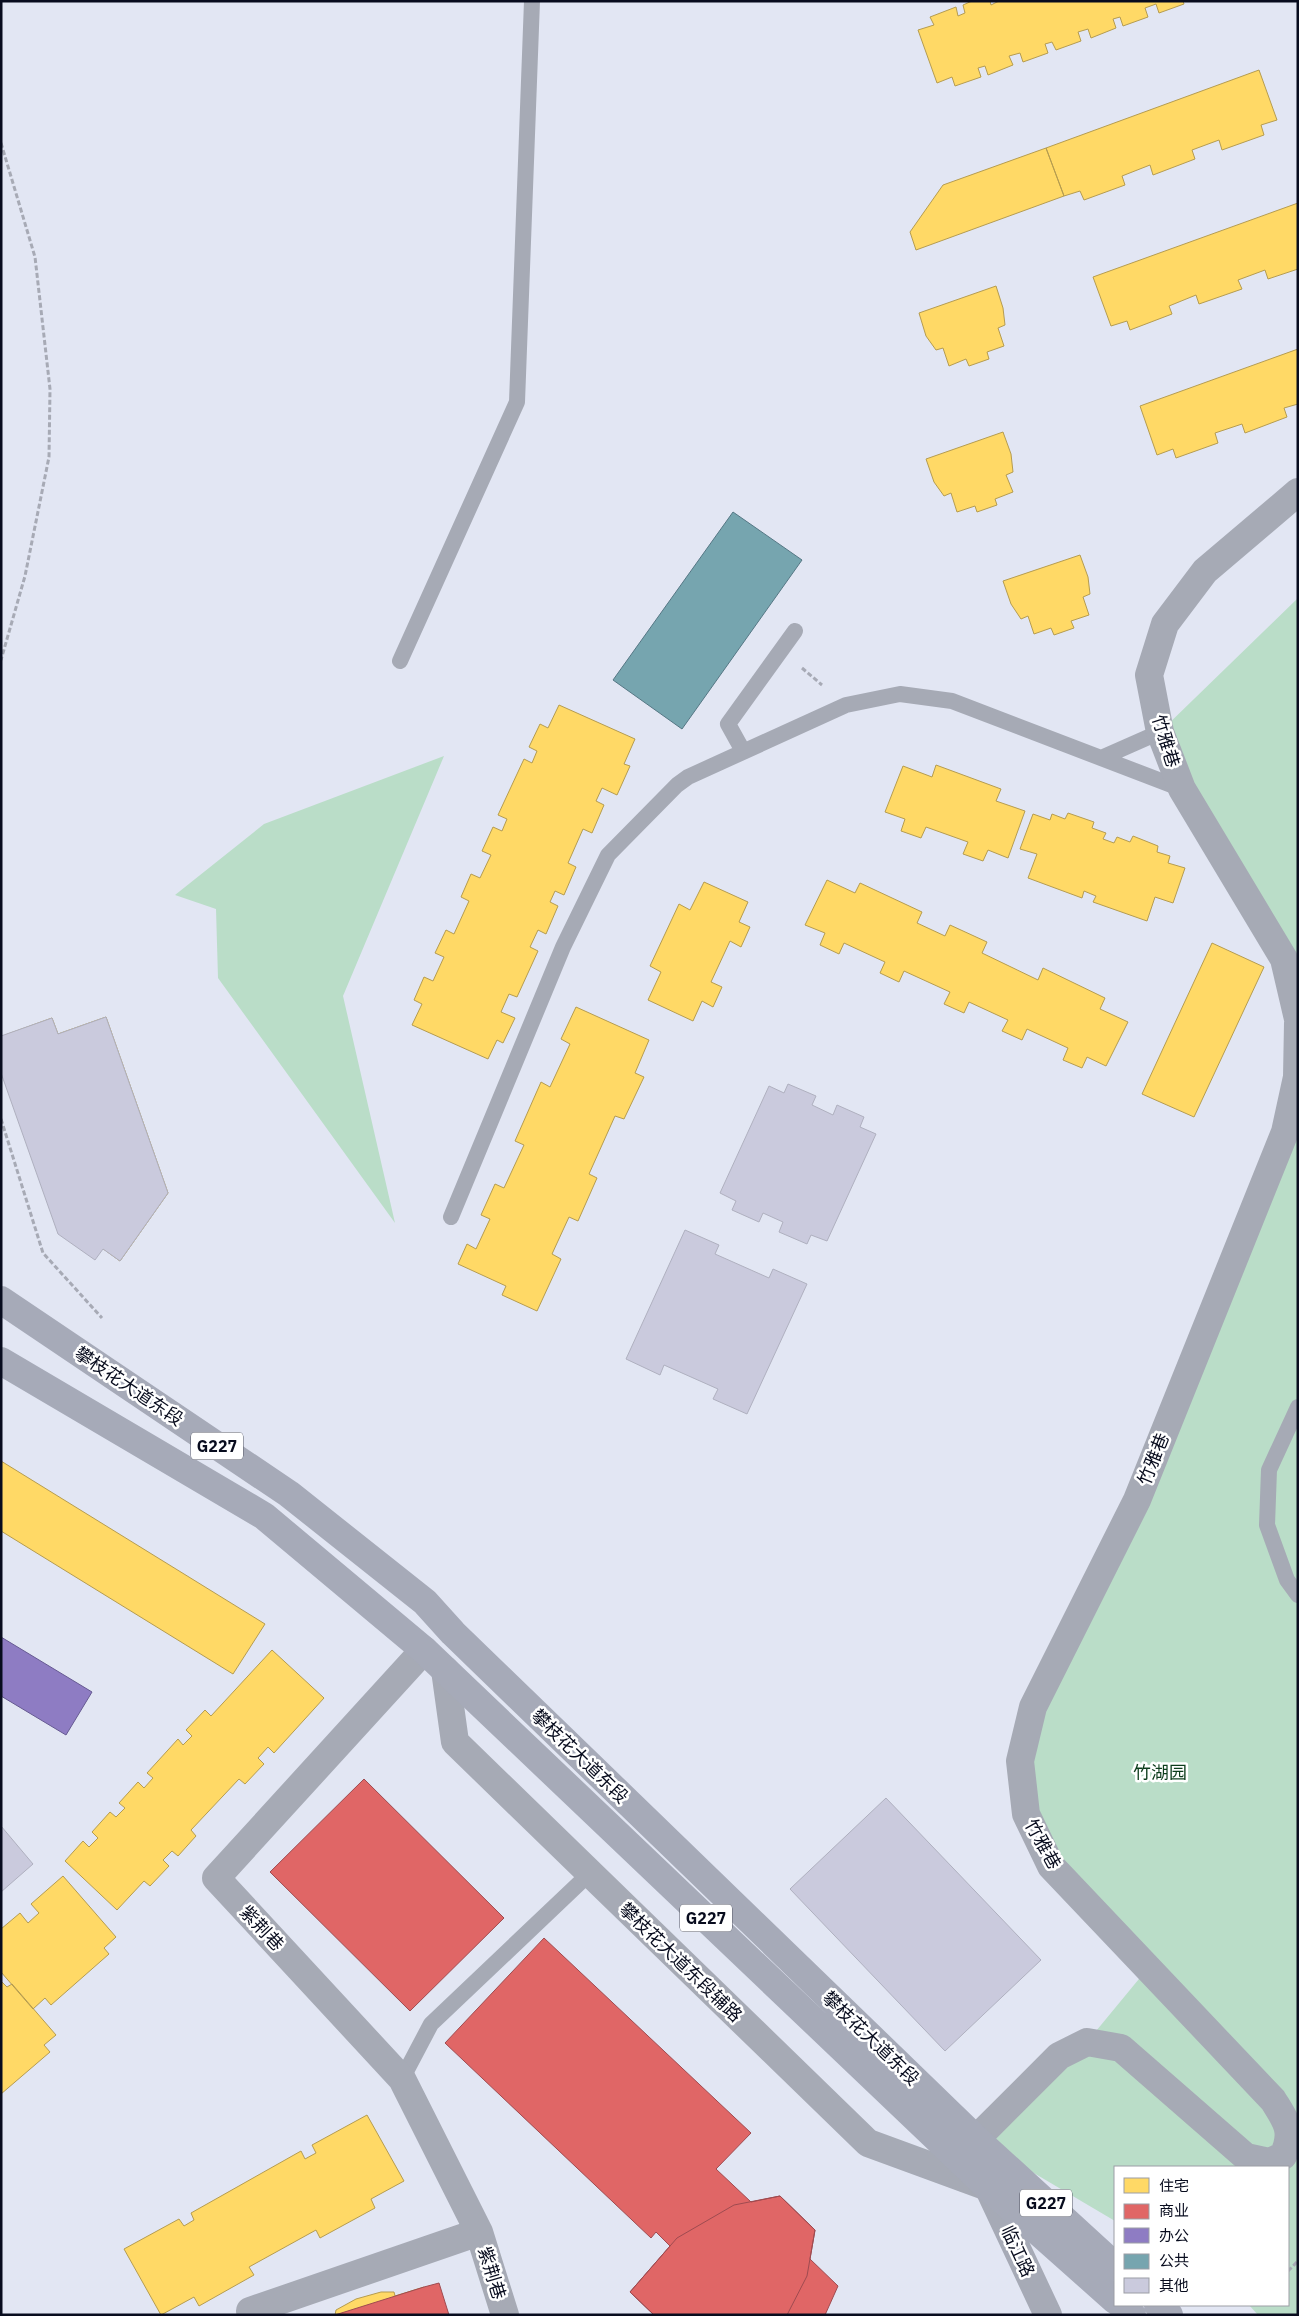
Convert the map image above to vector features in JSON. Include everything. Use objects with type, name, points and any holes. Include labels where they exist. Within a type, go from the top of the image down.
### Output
[{"type":"highway","name":"攀枝花大道东段","points":[[1,1300],[289,1494],[424,1602],[452,1632],[976,2139],[1114,2265]]},
{"type":"highway","name":"攀枝花大道东段","points":[[1,1361],[264,1516],[424,1650],[988,2187],[1114,2299]]},
{"type":"highway","points":[[1122,2306],[1132,2315]]},
{"type":"highway","points":[[1159,2306],[1169,2315]]},
{"type":"main road","name":"临江路","points":[[988,2187],[1048,2315]]},
{"type":"street","name":"竹雅巷","points":[[1298,492],[1205,571],[1165,624],[1149,675],[1160,732],[1182,789],[1284,959],[1298,1019]]},
{"type":"street","name":"竹雅巷","points":[[963,2163],[976,2139],[1060,2056],[1087,2042],[1121,2048],[1246,2157],[1269,2162],[1283,2156],[1290,2142],[1286,2120],[1273,2100],[1051,1866],[1026,1814],[1020,1761],[1033,1707],[1137,1500],[1285,1132],[1296,1077],[1298,1023]]},
{"type":"street","name":"紫荆巷","points":[[424,1650],[216,1878],[402,2079],[479,2232],[504,2315]]},
{"type":"street","name":"攀枝花大道东段辅路","points":[[446,1670],[455,1742],[868,2143],[988,2187]]},
{"type":"street","name":"紫荆巷","points":[[251,2315],[250,2311],[479,2232]]},
{"type":"lane","points":[[400,661],[517,402],[532,1]]},
{"type":"lane","points":[[743,751],[728,724],[795,631]]},
{"type":"lane","points":[[451,1217],[563,947],[608,855],[676,785],[688,777],[846,705],[900,694],[952,701],[1182,789]]},
{"type":"lane","points":[[1101,758],[1160,732]]},
{"type":"lane","points":[[1298,1407],[1268,1470],[1267,1525],[1287,1580],[1298,1595]]},
{"type":"lane","points":[[402,2079],[431,2024],[590,1873]]},
{"type":"path","points":[[1,143],[35,257],[50,389],[49,456],[25,576],[1,660]]},
{"type":"path","points":[[1,1119],[43,1253],[102,1318]]},
{"type":"green space","points":[[1298,598],[1298,1019],[1160,732]]},
{"type":"green space","points":[[444,756],[343,996],[395,1223],[218,978],[216,909],[175,895],[264,824]]},
{"type":"green space","name":"竹湖园","points":[[1298,1023],[1298,2315],[1258,2315],[1250,2306],[1289,2306],[1289,2166],[1114,2166],[1114,2220],[976,2139],[1087,2042],[1148,1968],[1051,1866],[1020,1761],[1285,1132]]},
{"type":"building: 住宅","points":[[972,1],[990,1],[991,5],[999,1],[1183,1],[1184,4],[1159,13],[1156,4],[1145,8],[1148,17],[1123,26],[1120,17],[1113,19],[1116,28],[1091,38],[1088,29],[1078,32],[1081,41],[1056,50],[1052,42],[1045,44],[1048,53],[1023,62],[1020,53],[1009,56],[1013,65],[988,75],[985,66],[978,68],[981,77],[955,86],[952,77],[937,83],[918,30],[934,25],[930,17],[956,7],[958,16],[965,13],[963,5]]},
{"type":"building: 住宅","points":[[1259,70],[1277,120],[1261,125],[1264,135],[1222,150],[1219,140],[1192,150],[1195,159],[1153,175],[1150,165],[1122,176],[1125,185],[1084,200],[1080,191],[1064,196],[1046,148]]},
{"type":"building: 住宅","points":[[1046,148],[1064,196],[916,250],[910,232],[943,185]]},
{"type":"building: 住宅","points":[[1298,203],[1298,269],[1268,279],[1265,270],[1238,280],[1242,289],[1199,304],[1196,295],[1169,306],[1172,314],[1130,330],[1127,321],[1111,326],[1093,277]]},
{"type":"building: 住宅","points":[[996,286],[1003,308],[1005,325],[998,328],[1004,346],[987,352],[989,359],[969,366],[966,359],[949,366],[943,348],[936,350],[926,336],[919,313]]},
{"type":"building: 住宅","points":[[1298,349],[1298,404],[1284,408],[1287,417],[1245,433],[1242,424],[1215,433],[1218,443],[1176,458],[1173,449],[1157,455],[1140,406]]},
{"type":"building: 住宅","points":[[1003,432],[1011,454],[1013,472],[1006,475],[1013,492],[995,499],[997,505],[977,512],[975,506],[957,512],[951,493],[944,496],[934,482],[926,459]]},
{"type":"building: 住宅","points":[[1080,555],[1088,577],[1090,594],[1083,597],[1089,615],[1071,621],[1074,628],[1054,635],[1051,628],[1034,634],[1028,616],[1021,619],[1011,604],[1003,581]]},
{"type":"building: 住宅","points":[[559,705],[635,739],[624,764],[630,766],[617,795],[602,788],[596,801],[604,805],[592,833],[583,829],[568,863],[576,867],[564,895],[555,891],[550,902],[558,906],[546,934],[538,930],[530,947],[538,951],[517,997],[509,994],[501,1012],[515,1018],[503,1043],[497,1040],[488,1059],[412,1025],[422,1004],[414,1000],[424,977],[433,981],[444,957],[435,953],[446,930],[454,934],[469,901],[461,897],[471,874],[480,878],[491,855],[482,851],[493,827],[502,831],[507,819],[498,815],[524,759],[532,763],[537,751],[529,747],[540,724],[548,728]]},
{"type":"building: 住宅","points":[[936,765],[1001,789],[996,801],[1025,811],[1008,858],[988,850],[983,861],[963,854],[968,842],[926,827],[921,838],[901,831],[905,819],[885,812],[903,766],[932,777]]},
{"type":"building: 住宅","points":[[1068,813],[1094,822],[1092,828],[1106,833],[1103,839],[1114,843],[1117,837],[1130,842],[1133,836],[1158,846],[1157,852],[1170,856],[1168,863],[1185,868],[1173,903],[1155,897],[1147,921],[1093,902],[1096,896],[1084,891],[1082,898],[1028,878],[1037,854],[1020,849],[1033,814],[1050,820],[1052,814],[1065,819]]},
{"type":"building: 住宅","points":[[827,880],[855,893],[860,883],[922,912],[917,923],[945,936],[950,925],[987,942],[982,953],[1038,980],[1043,968],[1105,998],[1100,1009],[1128,1022],[1106,1066],[1087,1057],[1082,1068],[1063,1060],[1068,1048],[1027,1029],[1022,1040],[1002,1031],[1008,1020],[969,1002],[964,1013],[944,1004],[950,992],[904,971],[899,982],[880,973],[885,962],[844,943],[839,954],[820,945],[825,933],[805,925]]},
{"type":"building: 住宅","points":[[704,882],[748,902],[739,922],[750,927],[741,947],[730,941],[711,982],[722,987],[713,1007],[702,1001],[693,1021],[648,1000],[661,972],[650,966],[679,904],[690,910]]},
{"type":"building: 住宅","points":[[1212,943],[1264,967],[1194,1117],[1142,1094]]},
{"type":"building: 住宅","points":[[576,1007],[649,1040],[635,1073],[644,1077],[624,1119],[615,1116],[589,1174],[597,1178],[578,1221],[569,1217],[552,1254],[561,1259],[537,1311],[502,1295],[506,1286],[458,1264],[467,1244],[476,1249],[490,1219],[481,1215],[495,1184],[504,1188],[524,1145],[515,1141],[541,1082],[550,1087],[570,1044],[561,1039]]},
{"type":"building: 住宅","points":[[106,1017],[168,1193],[120,1261],[73,1227],[5,1035],[52,1018],[58,1034]]},
{"type":"building: 住宅","points":[[1,1461],[265,1624],[233,1674],[1,1531]]},
{"type":"building: 住宅","points":[[272,1650],[324,1698],[274,1753],[268,1747],[258,1758],[264,1764],[245,1784],[239,1779],[191,1830],[196,1836],[178,1856],[172,1851],[163,1860],[169,1866],[150,1886],[144,1881],[117,1910],[65,1861],[83,1841],[89,1847],[98,1838],[92,1832],[110,1812],[116,1817],[125,1808],[119,1803],[138,1782],[144,1788],[153,1778],[147,1773],[178,1739],[183,1745],[192,1736],[186,1730],[205,1710],[211,1716]]},
{"type":"building: 住宅","points":[[63,1876],[116,1937],[104,1948],[109,1954],[51,2005],[45,1998],[33,2009],[1,1972],[1,1929],[20,1913],[28,1923],[39,1913],[31,1904]]},
{"type":"building: 住宅","points":[[1,1981],[7,1987],[12,1984],[56,2035],[44,2045],[50,2052],[1,2094]]},
{"type":"building: 住宅","points":[[367,2115],[404,2181],[371,2199],[375,2208],[320,2238],[316,2230],[249,2267],[254,2275],[199,2306],[194,2297],[161,2315],[124,2249],[179,2219],[184,2226],[194,2220],[191,2213],[301,2151],[305,2159],[316,2153],[312,2145]]},
{"type":"building: 住宅","points":[[424,2287],[433,2315],[335,2315],[336,2310],[356,2299],[381,2292],[394,2292],[395,2296]]},
{"type":"building: 商业","points":[[364,1779],[504,1918],[410,2011],[270,1872]]},
{"type":"building: 商业","points":[[544,1938],[751,2133],[716,2169],[751,2202],[780,2196],[815,2230],[810,2259],[838,2286],[825,2315],[654,2315],[630,2292],[670,2246],[656,2232],[651,2238],[445,2043]]},
{"type":"building: 商业","points":[[780,2196],[815,2230],[807,2276],[787,2315],[654,2315],[630,2292],[677,2238],[734,2205]]},
{"type":"building: 商业","points":[[439,2283],[449,2315],[335,2315],[424,2287]]},
{"type":"building: 办公","points":[[1,1637],[92,1692],[66,1735],[1,1696]]},
{"type":"building: 公共","points":[[733,512],[802,560],[682,729],[613,680]]},
{"type":"building: 其他","points":[[106,1017],[168,1193],[120,1261],[103,1249],[95,1260],[58,1234],[1,1073],[1,1036],[52,1018],[58,1034]]},
{"type":"building: 其他","points":[[788,1084],[816,1096],[812,1105],[833,1115],[837,1105],[864,1117],[860,1127],[876,1134],[827,1241],[811,1235],[807,1244],[779,1232],[783,1222],[763,1213],[759,1222],[732,1210],[736,1201],[720,1193],[769,1086],[784,1093]]},
{"type":"building: 其他","points":[[685,1230],[719,1245],[715,1254],[769,1278],[773,1269],[807,1284],[747,1414],[713,1399],[718,1389],[664,1365],[660,1375],[626,1359]]},
{"type":"building: 其他","points":[[886,1798],[1041,1960],[945,2051],[790,1889]]},
{"type":"building: 其他","points":[[1,1826],[33,1864],[1,1892]]}]
